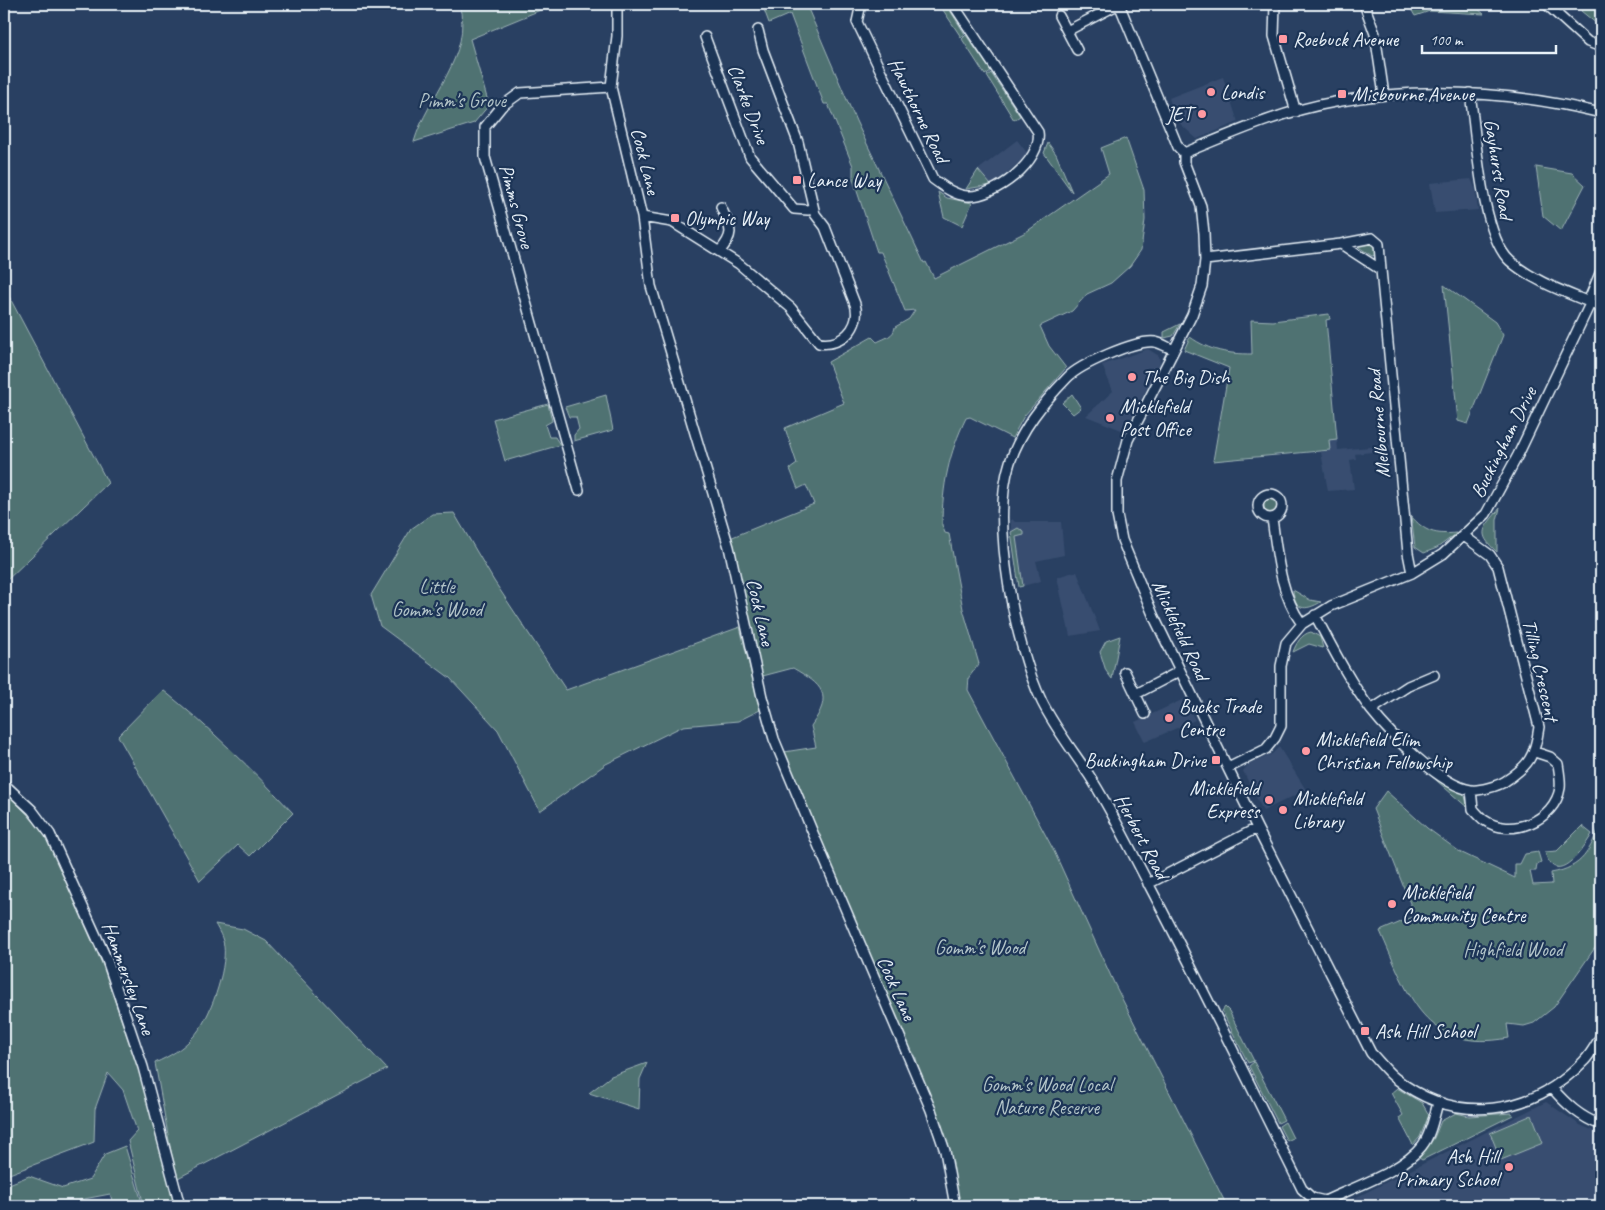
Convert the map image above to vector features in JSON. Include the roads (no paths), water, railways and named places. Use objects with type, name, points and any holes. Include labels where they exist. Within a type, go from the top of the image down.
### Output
[{"type":"street","name":"Cock Lane","points":[[617,4],[617,41],[611,87],[642,218],[651,286],[729,547],[762,697],[774,739],[859,945],[931,1110],[945,1151],[955,1206]]},
{"type":"street","name":"Hawthorne Road","points":[[861,4],[857,22],[933,179],[953,193],[978,196],[994,191],[1023,167],[1033,156],[1039,138],[1038,132],[1015,96],[953,4]]},
{"type":"street","points":[[1067,31],[1119,4]]},
{"type":"street","name":"Micklefield Road","points":[[1119,4],[1178,147],[1184,153],[1184,162],[1200,206],[1205,260],[1202,286],[1192,315],[1128,440],[1117,481],[1117,515],[1122,540],[1180,671],[1371,1053],[1394,1077],[1417,1093],[1438,1103],[1470,1109],[1502,1108],[1531,1100],[1552,1088],[1586,1060],[1601,1036]]},
{"type":"street","points":[[1275,4],[1274,36],[1296,112]]},
{"type":"street","points":[[1364,4],[1375,34],[1384,96]]},
{"type":"street","points":[[1546,4],[1588,42],[1601,47]]},
{"type":"street","points":[[1058,16],[1077,50]]},
{"type":"street","points":[[642,218],[672,222],[720,250],[791,308],[819,343],[830,344],[838,342],[845,337],[854,324],[856,308],[824,227],[813,208],[798,142],[763,50],[758,30]]},
{"type":"street","name":"Clarke Drive","points":[[705,37],[750,157],[794,209],[808,210],[813,208]]},
{"type":"street","name":"Pimms Grove","points":[[579,490],[485,157],[485,127],[502,106],[520,93],[611,87]]},
{"type":"street","points":[[1184,153],[1256,124],[1296,112],[1334,102],[1384,96],[1426,93],[1470,93],[1522,97],[1601,113]]},
{"type":"street","name":"Gayhurst Road","points":[[1470,93],[1487,218],[1495,242],[1509,260],[1532,277],[1601,308]]},
{"type":"street","points":[[720,250],[730,239],[731,231],[721,207]]},
{"type":"street","name":"Melbourne Road","points":[[1205,260],[1341,244],[1372,238],[1379,244],[1408,553],[1412,573]]},
{"type":"street","points":[[1341,244],[1381,270]]},
{"type":"street","name":"Buckingham Drive","points":[[1228,768],[1266,749],[1275,738],[1281,726],[1281,666],[1286,643],[1302,624],[1315,615],[1412,573],[1442,554],[1486,514],[1498,493],[1589,302],[1601,271]]},
{"type":"street","name":"Herbert Road","points":[[1174,350],[1156,342],[1146,343],[1095,360],[1071,374],[1041,405],[1024,430],[1008,471],[1003,504],[1009,583],[1024,652],[1038,693],[1060,734],[1090,777],[1148,884],[1302,1189],[1312,1198],[1325,1201],[1405,1162],[1423,1146],[1433,1122],[1438,1103]]},
{"type":"street","points":[[1272,518],[1278,561],[1291,609],[1302,624]]},
{"type":"street","name":"Tilling Crescent","points":[[1464,536],[1490,555],[1498,567],[1539,727],[1535,752],[1520,771],[1500,785],[1471,790]]},
{"type":"street","points":[[1315,615],[1372,710],[1406,748],[1444,778],[1471,790],[1473,809],[1485,821],[1506,827],[1531,824],[1550,809],[1560,788],[1558,764],[1550,757],[1535,752]]},
{"type":"street","points":[[1136,694],[1180,671]]},
{"type":"street","points":[[1124,672],[1145,714]]},
{"type":"street","points":[[1372,710],[1408,686],[1434,675]]},
{"type":"street","name":"Hammersley Lane","points":[[4,784],[32,810],[50,834],[107,960],[143,1067],[180,1206]]},
{"type":"street","points":[[1148,884],[1257,828]]},
{"type":"street","points":[[1552,1088],[1566,1104],[1584,1118],[1601,1125]]},
{"type":"place","name":"Roebuck Avenue","points":[[1283,39]]},
{"type":"place","name":"Londis","points":[[1211,92]]},
{"type":"place","name":"Misbourne Avenue","points":[[1342,94]]},
{"type":"place","name":"JET","points":[[1202,114]]},
{"type":"place","name":"Lance Way","points":[[797,180]]},
{"type":"place","name":"Olympic Way","points":[[675,218]]},
{"type":"place","name":"The Big Dish","points":[[1132,377]]},
{"type":"place","name":"Micklefield Post Office","points":[[1110,418]]},
{"type":"place","name":"Bucks Trade Centre","points":[[1169,718]]},
{"type":"place","name":"Micklefield Elim Christian Fellowship","points":[[1306,751]]},
{"type":"place","name":"Buckingham Drive","points":[[1216,760]]},
{"type":"place","name":"Micklefield Express","points":[[1269,800]]},
{"type":"place","name":"Micklefield Library","points":[[1283,810]]},
{"type":"place","name":"Micklefield Community Centre","points":[[1392,904]]},
{"type":"place","name":"Ash Hill School","points":[[1365,1031]]},
{"type":"place","name":"Ash Hill Primary School","points":[[1509,1167]]},
{"type":"park label","name":"Pimm's Grove","points":[[462,100]]},
{"type":"park label","name":"Little Gomm's Wood","points":[[437,598]]},
{"type":"park label","name":"Gomm's Wood","points":[[980,947]]},
{"type":"park label","name":"Highfield Wood","points":[[1513,949]]},
{"type":"park label","name":"Gomm's Wood Local Nature Reserve","points":[[1047,1096]]}]
